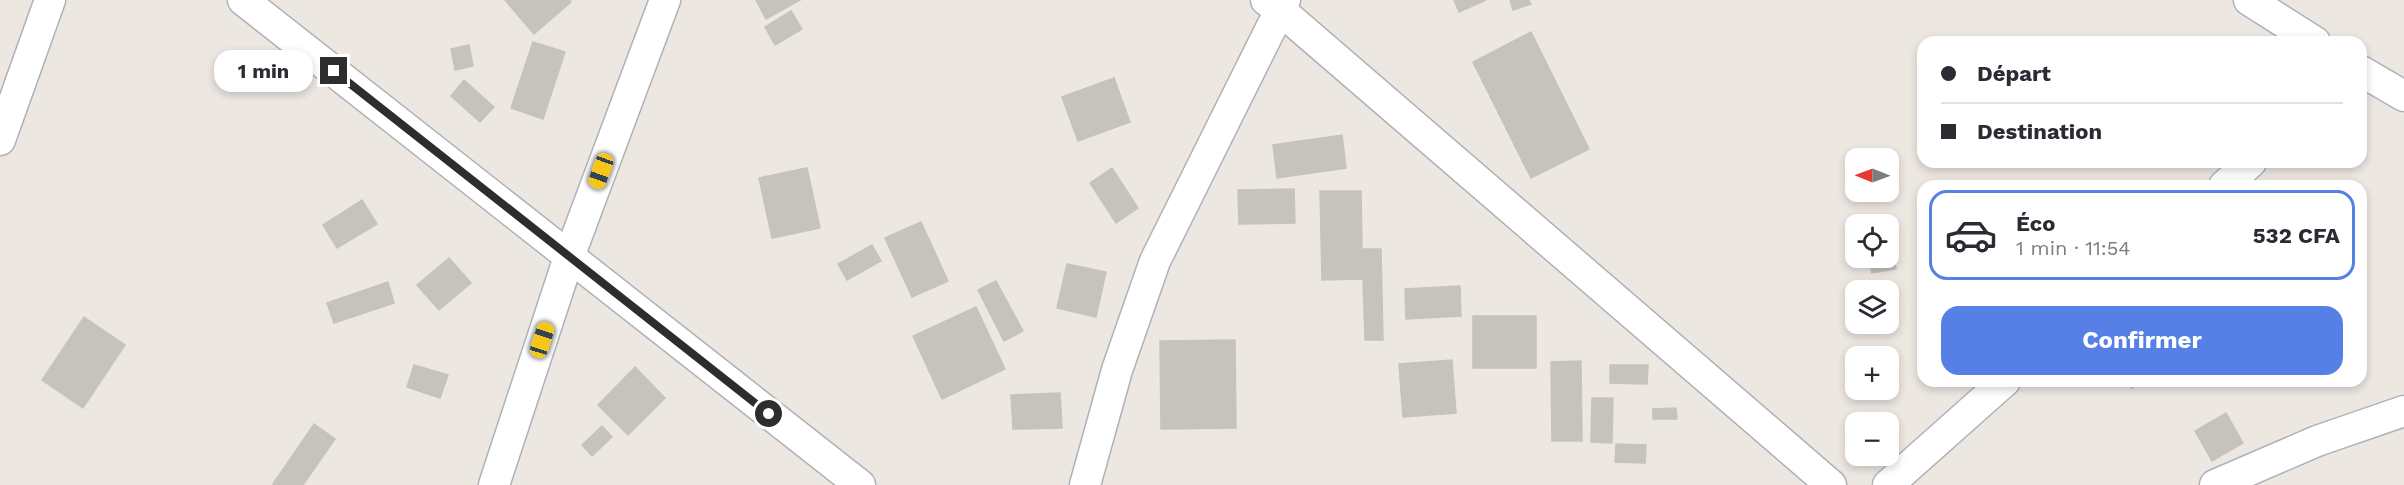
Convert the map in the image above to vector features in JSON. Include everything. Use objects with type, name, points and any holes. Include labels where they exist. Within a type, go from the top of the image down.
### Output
[{"type":"street","points":[[0,140],[50,0]]},
{"type":"street","points":[[243,0],[860,485]]},
{"type":"street","points":[[494,485],[569,257],[665,0]]},
{"type":"street","points":[[2249,0],[2306,36]]},
{"type":"street","points":[[1085,485],[1117,370],[1155,261],[1277,3],[1832,485]]},
{"type":"street","points":[[2367,74],[2404,96]]},
{"type":"street","points":[[2231,180],[2244,168]]},
{"type":"street","points":[[1888,485],[1998,387]]},
{"type":"street","points":[[2214,485],[2317,441],[2404,411]]},
{"type":"building","points":[[505,0],[569,0],[571,2],[534,34]]},
{"type":"building","points":[[756,0],[800,0],[766,19]]},
{"type":"building","points":[[1454,0],[1486,0],[1459,12]]},
{"type":"building","points":[[1510,0],[1529,0],[1531,4],[1513,10]]},
{"type":"building","points":[[791,11],[802,29],[775,45],[765,27]]},
{"type":"building","points":[[1531,32],[1589,149],[1531,178],[1473,62]]},
{"type":"building","points":[[533,42],[565,52],[543,119],[511,108]]},
{"type":"building","points":[[469,45],[473,66],[455,70],[451,49]]},
{"type":"building","points":[[1114,78],[1130,122],[1078,141],[1062,97]]},
{"type":"building","points":[[464,80],[494,107],[480,122],[451,96]]},
{"type":"building","points":[[1342,135],[1346,168],[1277,178],[1273,145]]},
{"type":"building","points":[[807,168],[820,228],[772,238],[759,178]]},
{"type":"building","points":[[1112,168],[1138,208],[1116,223],[1090,183]]},
{"type":"building","points":[[1294,189],[1295,223],[1239,224],[1238,190]]},
{"type":"building","points":[[1320,191],[1361,191],[1362,249],[1381,249],[1383,340],[1365,340],[1363,279],[1322,280]]},
{"type":"building","points":[[362,200],[377,224],[337,248],[323,225]]},
{"type":"building","points":[[921,222],[948,281],[912,297],[885,238]]},
{"type":"building","points":[[872,245],[881,261],[847,280],[838,264]]},
{"type":"building","points":[[449,258],[471,283],[439,310],[417,285]]},
{"type":"building","points":[[1067,264],[1106,272],[1096,317],[1057,308]]},
{"type":"building","points":[[1871,268],[1896,269],[1872,273]]},
{"type":"building","points":[[996,281],[1023,331],[1004,341],[978,290]]},
{"type":"building","points":[[388,282],[394,303],[334,323],[327,303]]},
{"type":"building","points":[[1460,286],[1461,316],[1406,319],[1405,289]]},
{"type":"building","points":[[976,307],[1005,369],[942,399],[913,336]]},
{"type":"building","points":[[1473,316],[1536,316],[1536,368],[1473,368]]},
{"type":"building","points":[[84,317],[125,345],[83,408],[42,380]]},
{"type":"building","points":[[1235,340],[1236,428],[1161,429],[1160,341]]},
{"type":"building","points":[[1452,360],[1456,413],[1403,417],[1399,364]]},
{"type":"building","points":[[1581,361],[1582,441],[1552,441],[1551,362]]},
{"type":"building","points":[[414,365],[448,375],[440,398],[407,387]]},
{"type":"building","points":[[1610,365],[1648,365],[1647,384],[1610,383]]},
{"type":"building","points":[[635,367],[665,398],[628,435],[598,405]]},
{"type":"building","points":[[1060,393],[1062,428],[1013,429],[1011,395]]},
{"type":"building","points":[[1592,398],[1613,398],[1612,443],[1591,442]]},
{"type":"building","points":[[1676,408],[1677,419],[1653,419],[1653,409]]},
{"type":"building","points":[[2226,413],[2243,443],[2212,461],[2195,431]]},
{"type":"building","points":[[314,424],[335,439],[303,485],[274,485],[273,484]]},
{"type":"building","points":[[602,426],[612,437],[592,456],[582,445]]},
{"type":"building","points":[[1616,444],[1646,445],[1645,463],[1615,462]]},
{"type":"route","points":[[334,71],[769,414]]}]
